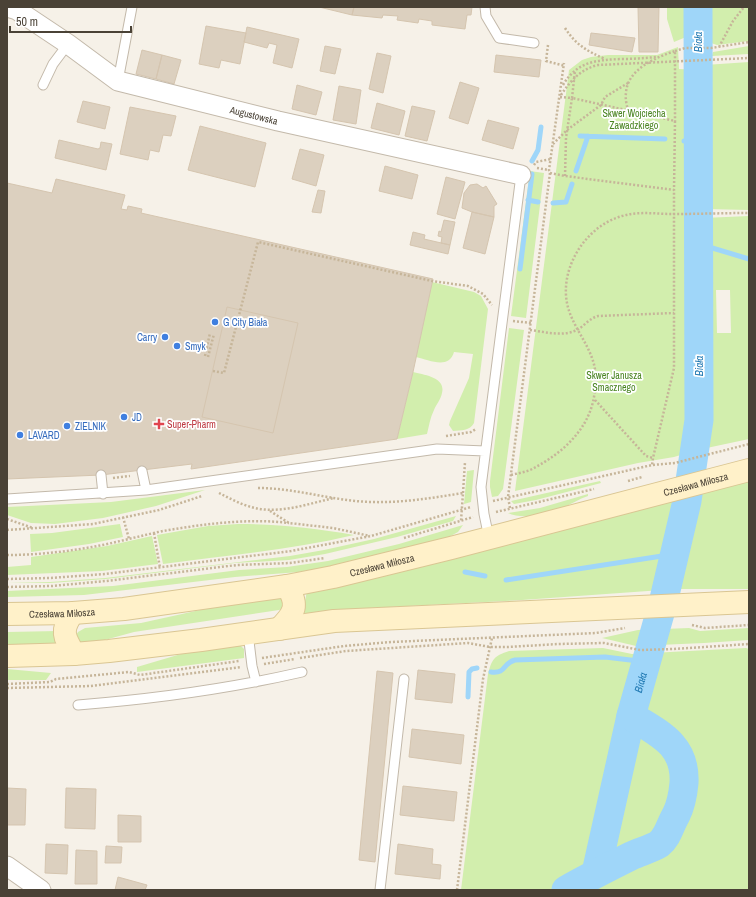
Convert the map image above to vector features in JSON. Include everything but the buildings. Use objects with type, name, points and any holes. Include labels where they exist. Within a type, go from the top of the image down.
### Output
[{"type":"main road","name":"Czesława Miłosza","points":[[7,614],[73,613],[124,609],[287,586],[384,565],[749,470]]},
{"type":"main road","points":[[279,629],[288,621],[295,604],[293,596],[287,586]]},
{"type":"main road","points":[[7,656],[74,654],[155,646],[334,621],[643,607],[686,614],[749,602]]},
{"type":"main road","points":[[73,613],[67,621],[64,635],[74,654]]},
{"type":"street","name":"Augustowska","points":[[7,7],[17,10],[68,44],[118,82],[278,121],[521,175]]},
{"type":"street","points":[[7,866],[41,890]]},
{"type":"lane","points":[[118,82],[132,7]]},
{"type":"lane","points":[[485,7],[486,16],[499,38],[538,43]]},
{"type":"lane","points":[[43,85],[53,64],[68,44]]},
{"type":"lane","points":[[489,538],[481,488],[504,320],[521,175]]},
{"type":"lane","points":[[7,500],[146,490],[432,450],[485,451]]},
{"type":"lane","points":[[142,471],[146,490]]},
{"type":"lane","points":[[100,475],[103,494]]},
{"type":"lane","points":[[248,633],[256,682]]},
{"type":"lane","points":[[78,705],[134,701],[256,682],[302,672]]},
{"type":"lane","points":[[380,890],[404,679]]},
{"type":"path","points":[[719,47],[733,21],[744,7]]},
{"type":"path","points":[[565,28],[572,38],[581,46],[606,60]]},
{"type":"path","points":[[553,145],[567,130],[601,105],[605,97],[629,82],[639,69],[658,57],[685,48],[711,48],[749,42]]},
{"type":"path","points":[[510,508],[508,497],[551,159],[565,64],[546,61],[548,44],[538,43]]},
{"type":"path","points":[[652,465],[652,458],[674,368],[675,51]]},
{"type":"path","points":[[560,97],[562,85],[566,79],[575,70],[589,63],[606,60],[658,57]]},
{"type":"path","points":[[560,97],[575,77],[589,68],[598,65],[749,58]]},
{"type":"path","points":[[565,176],[567,130],[575,70]]},
{"type":"path","points":[[628,112],[626,93],[629,82]]},
{"type":"path","points":[[560,97],[572,98],[628,112],[675,121]]},
{"type":"path","points":[[551,159],[536,162],[532,168],[565,176],[674,190]]},
{"type":"path","points":[[511,475],[533,469],[556,455],[574,438],[587,421],[593,408],[595,400],[596,374],[593,361],[577,329],[567,303],[567,280],[569,268],[573,258],[582,244],[601,226],[620,216],[645,213],[749,213]]},
{"type":"path","points":[[212,371],[224,373],[258,242],[432,281],[468,286]]},
{"type":"path","points":[[530,330],[565,334],[577,329],[594,317],[598,316],[674,312]]},
{"type":"path","points":[[205,356],[210,333]]},
{"type":"path","points":[[208,357],[214,334]]},
{"type":"path","points":[[595,400],[646,456],[652,458]]},
{"type":"path","points":[[443,436],[471,432],[478,424]]},
{"type":"path","points":[[7,579],[105,574],[291,552],[371,536],[508,497],[652,465],[675,463],[749,444]]},
{"type":"path","points":[[461,521],[466,450]]},
{"type":"path","points":[[215,480],[216,492]]},
{"type":"path","points":[[252,489],[285,490],[370,502],[404,502],[462,493]]},
{"type":"path","points":[[398,540],[484,514],[587,490],[600,489]]},
{"type":"path","points":[[7,530],[93,524],[159,510],[223,491]]},
{"type":"path","points":[[216,492],[250,507],[269,510],[289,509],[334,498]]},
{"type":"path","points":[[269,510],[289,523]]},
{"type":"path","points":[[123,517],[128,539]]},
{"type":"path","points":[[7,519],[35,528]]},
{"type":"path","points":[[7,555],[56,552],[92,547],[154,533],[208,524],[269,520],[332,528],[371,536]]},
{"type":"path","points":[[154,533],[160,568]]},
{"type":"path","points":[[7,587],[52,586],[106,581],[237,565],[290,563],[326,557]]},
{"type":"path","points":[[686,614],[705,628],[749,625]]},
{"type":"path","points":[[7,684],[50,682],[56,679],[129,672],[140,675],[252,663],[344,646],[596,633],[632,627]]},
{"type":"path","points":[[457,890],[483,679],[492,638]]},
{"type":"path","points":[[7,688],[91,686],[252,663],[346,651],[392,647],[468,644],[490,647],[508,647],[604,643],[640,650],[749,644]]},
{"type":"green space","points":[[667,7],[690,7],[686,37],[674,42],[667,19]]},
{"type":"green space","points":[[705,7],[749,7],[749,41],[717,45],[705,41]]},
{"type":"green space","points":[[749,46],[749,54],[712,56],[713,52]]},
{"type":"green space","name":"Skwer Janusza Smacznego","points":[[678,47],[679,69],[698,70],[699,420],[694,451],[674,457],[638,463],[515,491],[569,70],[582,60],[591,57],[608,55],[657,55]]},
{"type":"green space","points":[[749,62],[749,210],[705,209],[705,65]]},
{"type":"green space","points":[[530,171],[544,173],[526,318],[511,316]]},
{"type":"green space","points":[[749,216],[749,439],[702,449],[706,387],[703,218]],"holes":[[[716,290],[730,290],[731,333],[717,333]]]},
{"type":"green space","points":[[432,282],[474,292],[481,296],[488,309],[474,423],[465,430],[453,431],[449,425],[469,378],[473,354],[454,352],[448,361],[443,362],[416,357]]},
{"type":"green space","points":[[509,328],[524,330],[503,489],[498,496],[492,497],[490,481]]},
{"type":"green space","points":[[413,372],[437,380],[441,383],[442,393],[432,416],[427,434],[397,439]]},
{"type":"green space","points":[[474,470],[471,502],[464,504],[467,471]]},
{"type":"green space","points":[[749,480],[749,589],[671,589],[694,494]]},
{"type":"green space","points":[[600,481],[601,483],[536,500],[514,504],[511,501]]},
{"type":"green space","points":[[205,490],[156,506],[103,518],[55,524],[31,523],[7,515],[7,507],[111,502]]},
{"type":"green space","points":[[588,494],[588,496],[563,508],[543,514],[521,516],[508,513],[540,508]]},
{"type":"green space","points":[[682,498],[662,590],[522,600],[370,608],[302,616],[307,591]]},
{"type":"green space","points":[[456,516],[453,521],[397,537],[325,554],[289,560],[235,563],[106,579],[50,583],[7,583],[105,578],[290,556],[374,539]]},
{"type":"green space","points":[[120,524],[123,537],[89,544],[31,552],[30,534],[52,533]]},
{"type":"green space","points":[[238,524],[296,527],[354,535],[307,545],[163,564],[157,535],[208,526]]},
{"type":"green space","points":[[463,525],[458,532],[447,538],[353,562],[299,572],[235,577],[84,595],[7,597],[7,591],[113,586],[239,570],[287,567],[328,561],[399,544]]},
{"type":"green space","points":[[152,536],[158,564],[102,571],[7,575],[7,567],[31,565],[31,557],[107,546]]},
{"type":"green space","points":[[282,595],[286,598],[282,609],[279,610],[134,632],[80,645],[75,637],[78,632],[85,628],[141,623],[232,603]]},
{"type":"green space","points":[[689,628],[700,631],[749,628],[749,640],[636,646],[602,638],[638,630]]},
{"type":"green space","points":[[58,631],[56,636],[56,646],[7,646],[7,632]]},
{"type":"green space","points":[[240,645],[244,649],[244,658],[137,672],[137,667],[181,654]]},
{"type":"green space","points":[[603,648],[632,654],[749,649],[749,890],[461,890],[488,674],[492,661],[509,651]]},
{"type":"green space","points":[[7,669],[51,673],[46,680],[7,680]]},
{"type":"waterway","name":"Biała","points":[[566,890],[631,856],[659,844],[667,834],[678,811],[683,791],[683,770],[681,759],[676,750],[661,735],[631,716],[664,599],[687,501],[699,420],[698,7]]},
{"type":"waterway","points":[[532,161],[538,150],[541,127]]},
{"type":"waterway","points":[[580,136],[665,139]]},
{"type":"waterway","points":[[576,171],[588,136]]},
{"type":"waterway","points":[[684,141],[698,141]]},
{"type":"waterway","points":[[520,269],[532,174]]},
{"type":"waterway","points":[[553,203],[566,202],[572,184]]},
{"type":"waterway","points":[[528,200],[538,202]]},
{"type":"waterway","points":[[699,244],[749,259]]},
{"type":"waterway","points":[[506,580],[675,554]]},
{"type":"waterway","points":[[465,572],[485,576]]},
{"type":"waterway","points":[[491,672],[500,671],[508,663],[515,660],[605,657],[647,662]]},
{"type":"waterway","points":[[468,697],[469,672],[472,669],[477,668]]},
{"type":"waterway","name":"Biała","points":[[596,873],[631,716]]},
{"type":"place","name":"G City Biała","points":[[215,322]]},
{"type":"place","name":"Carry","points":[[165,337]]},
{"type":"place","name":"Smyk","points":[[177,346]]},
{"type":"place","name":"JD","points":[[124,417]]},
{"type":"place","name":"Super-Pharm","points":[[159,424]]},
{"type":"place","name":"ZIELNIK","points":[[67,426]]},
{"type":"place","name":"LAVARD","points":[[20,435]]},
{"type":"park label","name":"Skwer Wojciecha Zawadzkiego","points":[[634,118]]}]
